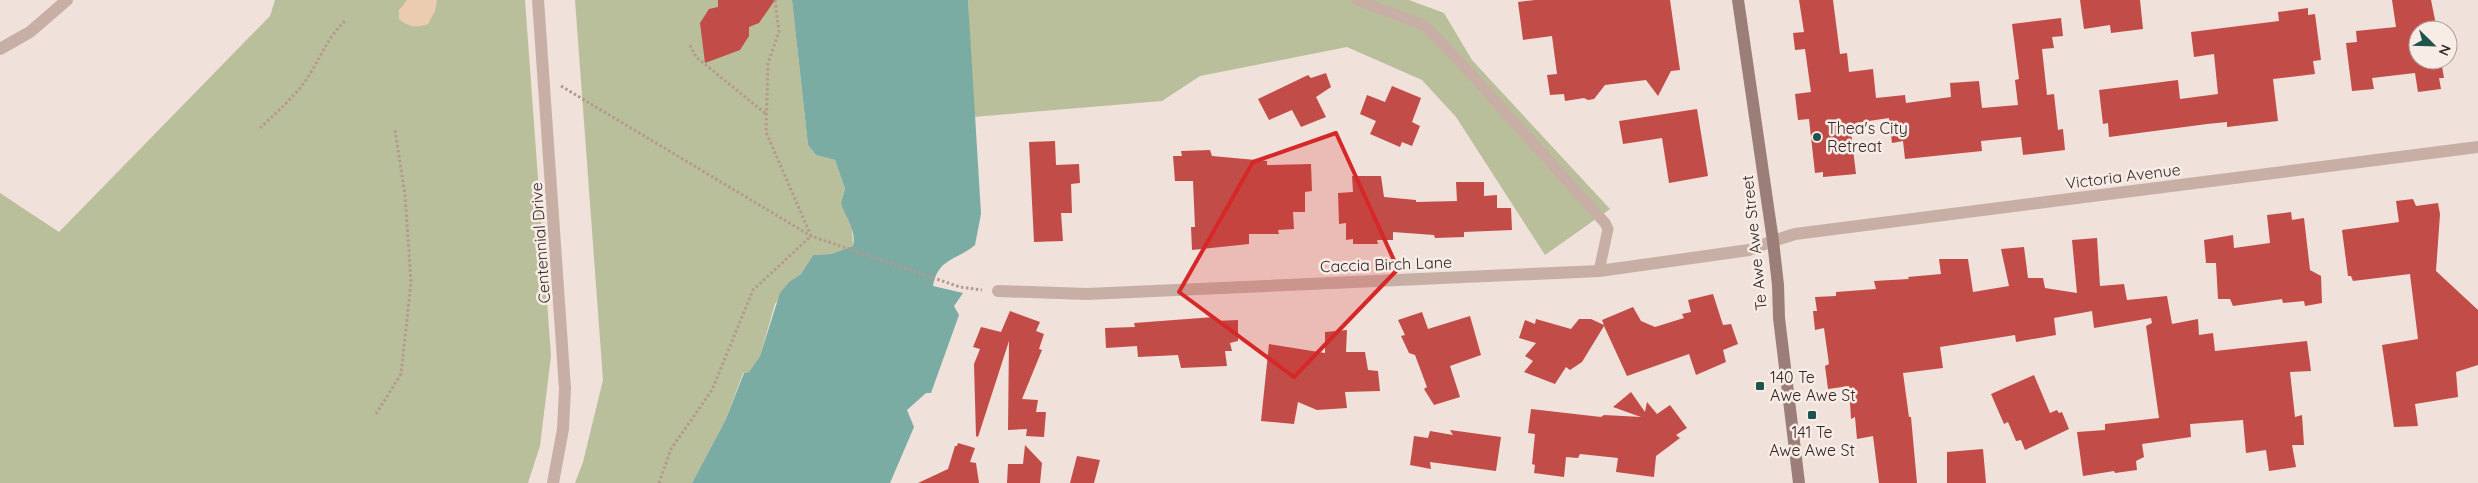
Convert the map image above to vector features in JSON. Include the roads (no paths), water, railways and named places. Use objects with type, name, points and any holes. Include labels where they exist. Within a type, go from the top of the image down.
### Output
[{"type":"main road","name":"Te Awe Awe Street","points":[[1738,0],[1773,241],[1778,285],[1779,318],[1799,483]]},
{"type":"street","points":[[0,49],[30,32],[67,0]]},
{"type":"street","name":"Centennial Drive","points":[[538,0],[565,389],[563,430],[553,483]]},
{"type":"street","name":"Victoria Avenue","points":[[1773,241],[1795,234],[2478,147]]},
{"type":"street","name":"Caccia Birch Lane","points":[[998,291],[1087,294],[1599,271],[1749,250],[1773,241]]},
{"type":"lane","points":[[1357,0],[1424,25],[1461,63],[1599,216],[1608,229],[1599,271]]},
{"type":"water","points":[[792,0],[968,0],[981,214],[975,245],[943,265],[935,277],[933,286],[963,293],[954,306],[959,315],[931,393],[926,393],[907,410],[914,427],[890,483],[692,483],[726,419],[744,373],[749,372],[760,356],[780,293],[790,281],[801,274],[813,255],[831,254],[853,246],[852,229],[841,203],[845,189],[835,160],[816,155],[808,145]]},
{"type":"place","name":"Thea's City Retreat","points":[[1817,137]]},
{"type":"place","name":"140 Te Awe Awe St","points":[[1760,386]]},
{"type":"place","name":"141 Te Awe Awe St","points":[[1812,415]]}]
